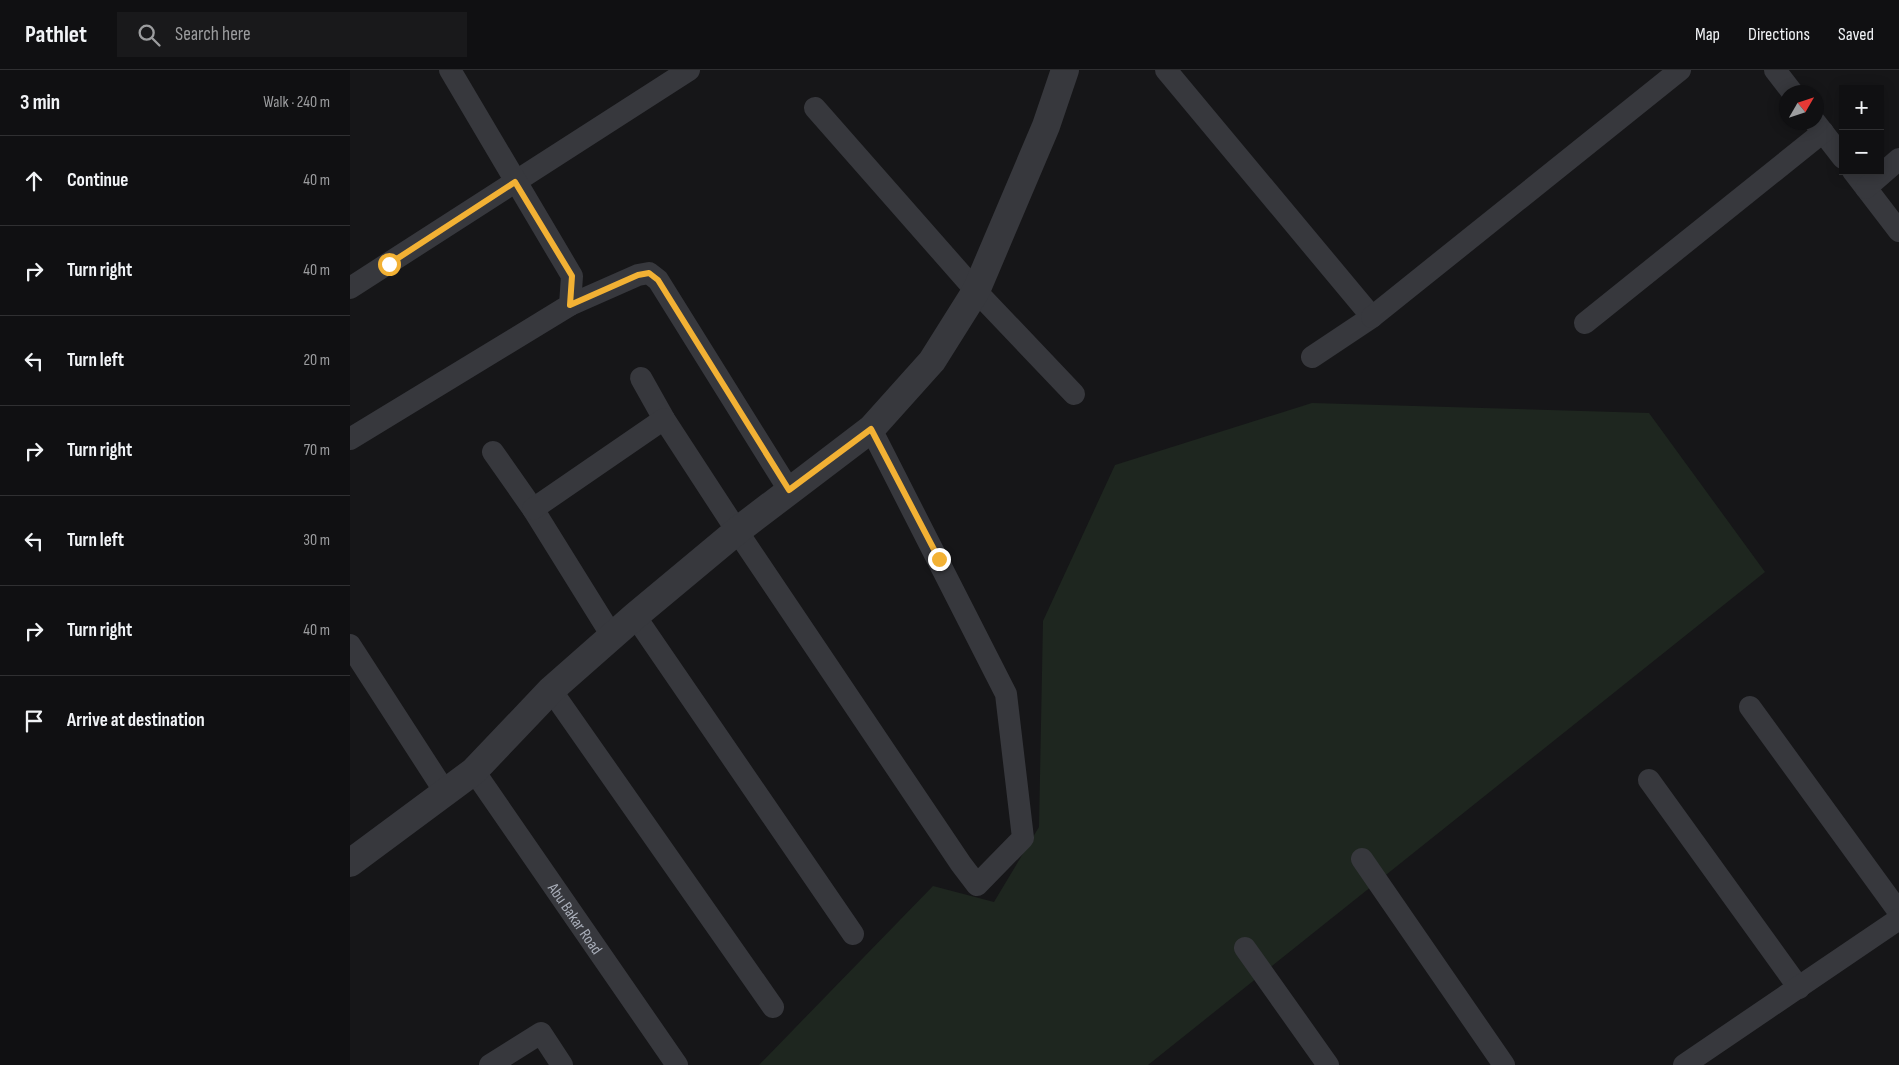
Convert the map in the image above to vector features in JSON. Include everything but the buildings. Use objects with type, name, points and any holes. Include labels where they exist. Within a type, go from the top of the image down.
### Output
[{"type":"street","points":[[450,70],[572,276],[570,305]]},
{"type":"street","points":[[350,288],[689,70]]},
{"type":"street","points":[[1166,70],[1372,318]]},
{"type":"street","points":[[1312,357],[1372,318],[1680,70]]},
{"type":"street","points":[[1775,70],[1787,85]]},
{"type":"street","points":[[350,862],[474,771],[551,690],[635,616],[737,531],[871,429],[932,361],[976,291],[1046,126],[1058,75]]},
{"type":"street","points":[[815,108],[976,291],[1074,394]]},
{"type":"street","points":[[1585,323],[1815,130]]},
{"type":"street","points":[[1821,130],[1839,153]]},
{"type":"street","points":[[1899,159],[1859,180],[1899,231]]},
{"type":"street","points":[[350,439],[570,305],[638,275],[649,273],[658,280],[789,490]]},
{"type":"street","points":[[641,378],[664,419],[737,531],[977,885],[1023,838],[1006,694],[871,429]]},
{"type":"street","points":[[533,509],[664,419]]},
{"type":"street","points":[[493,452],[533,509],[612,636]]},
{"type":"street","points":[[635,616],[853,934]]},
{"type":"street","points":[[350,645],[445,792]]},
{"type":"street","points":[[551,690],[773,1007]]},
{"type":"street","points":[[1750,707],[1899,912]]},
{"type":"street","name":"Abu Bakar Road","points":[[474,771],[677,1065]]},
{"type":"street","points":[[1649,780],[1799,988]]},
{"type":"street","points":[[1362,859],[1504,1065]]},
{"type":"street","points":[[1684,1065],[1899,919]]},
{"type":"street","points":[[1245,948],[1328,1065]]},
{"type":"street","points":[[490,1065],[541,1033],[562,1065]]},
{"type":"shaded area","points":[[1312,403],[1649,413],[1765,572],[1148,1065],[759,1065],[933,886],[994,902],[1039,827],[1043,621],[1115,465]]},
{"type":"route","points":[[389,264],[515,182],[572,276],[570,305],[638,275],[649,273],[658,280],[789,490],[871,429],[939,559]]}]
